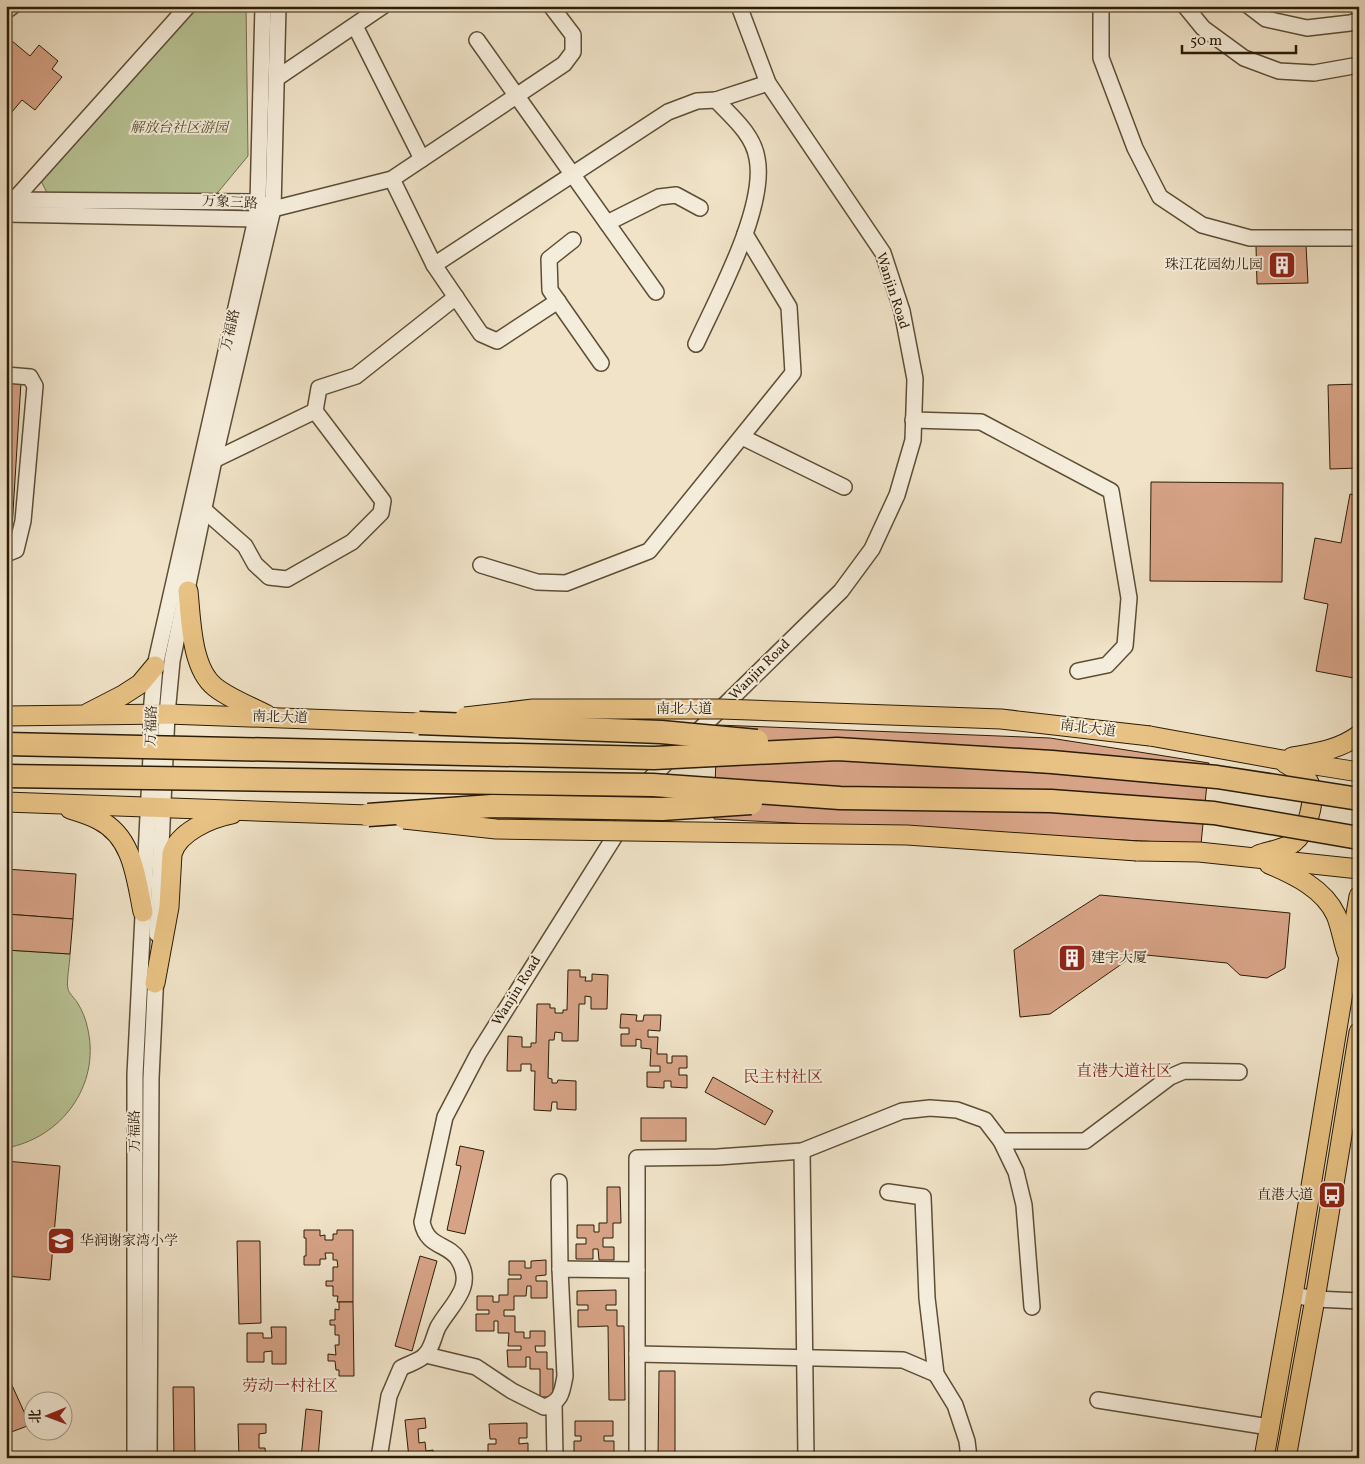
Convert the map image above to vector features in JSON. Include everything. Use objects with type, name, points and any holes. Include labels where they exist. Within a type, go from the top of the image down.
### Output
[{"type":"highway","points":[[419,723],[661,732],[838,749],[1052,762],[1217,777],[1359,799]]},
{"type":"highway","points":[[6,744],[654,758],[838,749]]},
{"type":"highway","points":[[6,776],[653,785],[840,798],[1052,801],[1214,813],[1359,838]]},
{"type":"highway","points":[[368,815],[492,806],[662,809],[840,798]]},
{"type":"main road","points":[[188,591],[193,644],[203,671],[213,686],[226,695],[273,717]]},
{"type":"main road","points":[[84,716],[140,684],[156,666]]},
{"type":"main road","name":"南北大道","points":[[6,716],[159,714],[419,723],[533,709],[721,709],[1002,719],[1150,736],[1359,772]]},
{"type":"main road","points":[[1277,759],[1319,752],[1347,744],[1359,735]]},
{"type":"main road","points":[[1252,857],[1293,844],[1300,836],[1308,820],[1312,804],[1311,786],[1302,773],[1277,759]]},
{"type":"main road","points":[[6,802],[368,815],[496,830],[907,835],[1137,851],[1199,852],[1359,869]]},
{"type":"main road","points":[[54,803],[100,820],[121,839],[132,862],[143,912]]},
{"type":"main road","points":[[155,983],[170,907],[174,846],[180,838],[212,819],[249,810]]},
{"type":"main road","points":[[1252,857],[1294,875],[1318,891],[1336,914],[1348,957]]},
{"type":"main road","points":[[1264,1458],[1359,896]]},
{"type":"main road","points":[[1286,1458],[1359,1032]]},
{"type":"street","points":[[6,11],[12,6]]},
{"type":"street","points":[[10,200],[188,6]]},
{"type":"street","name":"万福路","points":[[149,1458],[151,1078],[155,983],[156,806],[159,714],[156,666],[256,219],[263,6]]},
{"type":"street","name":"万福路","points":[[159,714],[188,591],[214,460],[273,209],[278,6]]},
{"type":"street","points":[[277,78],[383,6]]},
{"type":"street","points":[[273,209],[392,179],[564,64],[573,52],[573,36],[551,6]]},
{"type":"street","name":"Wanjin Road","points":[[426,1355],[438,1327],[460,1295],[465,1282],[464,1271],[457,1256],[431,1240],[424,1232],[422,1222],[445,1117],[478,1054],[652,777],[841,591],[872,549],[898,495],[913,440],[913,369],[902,310],[883,253],[768,83],[739,6]]},
{"type":"street","points":[[1101,6],[1101,58],[1135,148],[1160,197],[1202,225],[1250,238],[1359,238]]},
{"type":"street","points":[[1185,6],[1203,28],[1244,58],[1278,71],[1314,73],[1359,65]]},
{"type":"street","points":[[1249,6],[1266,20],[1307,28],[1350,23],[1359,20]]},
{"type":"street","points":[[355,26],[422,159]]},
{"type":"street","points":[[477,40],[656,292]]},
{"type":"street","points":[[434,265],[668,112],[697,101],[716,100],[768,83]]},
{"type":"street","points":[[696,344],[746,234],[759,181],[757,158],[746,132],[716,100]]},
{"type":"street","points":[[392,179],[434,265],[481,334],[497,341],[558,301]]},
{"type":"street","points":[[607,223],[659,197],[676,196],[700,208]]},
{"type":"street","name":"万象三路","points":[[10,200],[258,202],[273,209]]},
{"type":"street","name":"万象三路","points":[[6,214],[256,219],[273,209]]},
{"type":"street","points":[[481,565],[537,582],[566,583],[649,551],[742,437],[793,373],[789,307],[746,234]]},
{"type":"street","points":[[573,240],[549,259],[550,290],[601,363]]},
{"type":"street","points":[[203,509],[245,546],[255,564],[269,577],[286,579],[352,542],[382,513],[382,500],[315,411],[319,388],[356,376],[456,297]]},
{"type":"street","points":[[6,376],[30,377],[35,386],[23,521],[16,550],[6,554]]},
{"type":"street","points":[[214,460],[315,411]]},
{"type":"street","points":[[914,420],[982,422],[1111,491],[1129,598],[1125,646],[1107,665],[1078,671]]},
{"type":"street","points":[[742,437],[844,487]]},
{"type":"street","name":"万福路","points":[[135,1458],[135,1075],[143,912],[156,806]]},
{"type":"street","points":[[1001,1141],[1085,1140],[1170,1077],[1184,1071],[1239,1072]]},
{"type":"street","points":[[637,1458],[637,1158],[718,1157],[802,1151],[902,1111],[930,1108],[957,1110],[985,1120],[1001,1141],[1016,1172],[1024,1205],[1032,1307]]},
{"type":"street","points":[[802,1151],[806,1458]]},
{"type":"street","points":[[555,1458],[554,1404],[562,1393],[565,1376],[560,1268],[559,1182]]},
{"type":"street","points":[[888,1192],[923,1197],[927,1298],[936,1374],[955,1405],[967,1441],[969,1458]]},
{"type":"street","points":[[560,1268],[637,1270]]},
{"type":"street","points":[[1293,1295],[1314,1299],[1359,1301]]},
{"type":"street","points":[[637,1354],[756,1358],[806,1356],[903,1360],[936,1374]]},
{"type":"street","points":[[379,1458],[389,1396],[401,1368],[426,1355],[476,1367],[533,1403],[544,1407],[554,1404]]},
{"type":"street","points":[[1098,1400],[1270,1427]]},
{"type":"green space","name":"解放台社区游园","points":[[199,6],[246,6],[248,156],[214,197],[47,193],[40,179]]},
{"type":"green space","points":[[6,950],[70,954],[68,989],[85,1018],[90,1050],[88,1070],[82,1089],[60,1121],[44,1133],[26,1142],[6,1148]]},
{"type":"building","points":[[6,36],[30,56],[39,45],[58,61],[52,69],[62,77],[35,110],[22,100],[11,113],[6,109]]},
{"type":"building","name":"珠江花园幼儿园","points":[[1306,245],[1308,283],[1257,284],[1256,246]]},
{"type":"building","points":[[6,381],[21,382],[11,545],[6,544]]},
{"type":"building","points":[[1359,384],[1359,468],[1330,469],[1328,385]]},
{"type":"building","points":[[1151,482],[1283,483],[1282,582],[1150,581]]},
{"type":"building","points":[[1350,494],[1359,496],[1359,679],[1316,671],[1328,604],[1304,599],[1315,538],[1341,543]]},
{"type":"building","points":[[717,725],[1050,738],[1209,763],[1201,844],[714,819]]},
{"type":"building","points":[[6,869],[76,874],[73,919],[6,914]]},
{"type":"building","name":"建宇大厦","points":[[1100,895],[1290,913],[1285,968],[1267,978],[1240,975],[1227,963],[1136,954],[1050,1014],[1020,1017],[1014,950]]},
{"type":"building","points":[[6,914],[73,919],[70,954],[6,950]]},
{"type":"building","points":[[568,970],[580,970],[580,977],[586,977],[585,981],[592,981],[592,974],[608,975],[607,1009],[591,1009],[591,997],[585,996],[585,1004],[579,1004],[578,1041],[562,1041],[562,1033],[555,1032],[554,1040],[549,1040],[548,1078],[552,1079],[552,1083],[557,1083],[558,1080],[576,1081],[576,1110],[557,1109],[557,1102],[552,1102],[551,1111],[534,1110],[535,1071],[531,1071],[531,1064],[521,1064],[521,1071],[507,1071],[508,1036],[522,1037],[522,1047],[531,1047],[531,1043],[536,1043],[537,1004],[550,1004],[550,1008],[555,1008],[555,1013],[563,1013],[563,1010],[567,1010]]},
{"type":"building","points":[[621,1014],[637,1015],[636,1021],[643,1021],[644,1015],[661,1015],[660,1031],[648,1030],[648,1037],[658,1037],[657,1054],[667,1054],[667,1063],[672,1063],[672,1056],[687,1056],[687,1068],[679,1068],[679,1075],[687,1075],[687,1088],[671,1087],[671,1081],[664,1081],[664,1088],[647,1087],[647,1072],[660,1072],[660,1066],[650,1066],[651,1049],[641,1048],[641,1040],[636,1039],[636,1046],[621,1046],[621,1034],[629,1034],[629,1028],[620,1028]]},
{"type":"building","points":[[713,1077],[773,1111],[765,1125],[705,1092]]},
{"type":"building","points":[[641,1118],[686,1118],[686,1141],[641,1141]]},
{"type":"building","points":[[460,1146],[484,1151],[465,1234],[447,1230],[461,1166],[456,1165]]},
{"type":"building","points":[[6,1161],[60,1166],[50,1280],[6,1276]]},
{"type":"building","points":[[607,1187],[620,1187],[621,1223],[613,1223],[613,1238],[603,1238],[603,1247],[614,1247],[614,1260],[599,1260],[598,1249],[593,1249],[593,1259],[576,1259],[576,1244],[586,1244],[586,1238],[577,1238],[577,1225],[594,1225],[594,1232],[599,1232],[599,1223],[607,1223]]},
{"type":"building","points":[[304,1230],[320,1230],[320,1236],[325,1235],[325,1240],[333,1240],[333,1234],[337,1234],[337,1230],[353,1230],[353,1302],[337,1302],[338,1296],[333,1296],[333,1286],[326,1286],[326,1281],[333,1281],[333,1267],[338,1267],[337,1260],[333,1260],[333,1253],[325,1253],[326,1259],[320,1259],[320,1265],[304,1265],[306,1238],[304,1238]]},
{"type":"building","points":[[237,1241],[260,1241],[261,1323],[239,1324]]},
{"type":"building","points":[[420,1256],[437,1261],[412,1351],[395,1346]]},
{"type":"building","points":[[546,1260],[546,1275],[536,1276],[536,1281],[547,1281],[547,1298],[531,1298],[531,1286],[527,1286],[526,1296],[514,1296],[514,1310],[504,1310],[504,1316],[515,1316],[515,1332],[524,1332],[524,1338],[530,1338],[530,1331],[545,1331],[545,1346],[535,1346],[536,1352],[547,1352],[547,1369],[553,1369],[553,1397],[540,1397],[540,1369],[530,1369],[530,1357],[526,1357],[526,1367],[508,1367],[507,1350],[521,1350],[521,1346],[508,1346],[509,1333],[498,1333],[498,1321],[494,1321],[494,1331],[476,1331],[476,1314],[489,1314],[489,1310],[477,1310],[477,1296],[493,1296],[493,1302],[499,1302],[499,1295],[508,1295],[508,1279],[521,1279],[521,1275],[509,1275],[509,1261],[525,1261],[525,1268],[531,1268],[531,1261]]},
{"type":"building","points":[[616,1290],[616,1305],[606,1305],[606,1310],[617,1310],[617,1326],[624,1326],[625,1400],[609,1400],[608,1326],[578,1327],[578,1310],[588,1310],[588,1305],[577,1305],[577,1291]]},
{"type":"building","points":[[339,1302],[353,1302],[354,1376],[339,1376],[339,1370],[336,1370],[335,1361],[328,1361],[328,1354],[336,1355],[335,1345],[339,1345],[339,1335],[335,1335],[335,1325],[330,1325],[330,1320],[335,1320],[335,1309],[339,1310]]},
{"type":"building","points":[[271,1327],[286,1327],[286,1364],[272,1364],[272,1351],[264,1352],[264,1362],[247,1362],[247,1333],[263,1333],[263,1338],[272,1338]]},
{"type":"building","points":[[659,1371],[675,1371],[675,1458],[658,1458]]},
{"type":"building","points":[[6,1372],[22,1407],[22,1428],[6,1434]]},
{"type":"building","points":[[173,1387],[194,1387],[195,1458],[174,1458]]},
{"type":"building","points":[[306,1409],[322,1411],[318,1458],[301,1458]]},
{"type":"building","points":[[425,1418],[426,1428],[418,1429],[419,1443],[425,1442],[426,1451],[433,1450],[433,1456],[409,1458],[405,1420]]},
{"type":"building","points":[[575,1421],[613,1421],[613,1436],[604,1436],[604,1441],[614,1441],[614,1457],[619,1458],[574,1457],[574,1441],[581,1441],[581,1436],[575,1436]]},
{"type":"building","points":[[527,1423],[527,1438],[519,1438],[519,1444],[528,1443],[528,1458],[488,1458],[488,1444],[496,1444],[496,1439],[490,1439],[489,1424]]},
{"type":"building","points":[[238,1424],[266,1424],[266,1433],[259,1434],[259,1448],[265,1448],[266,1456],[239,1458]]},
{"type":"place","name":"珠江花园幼儿园","points":[[1282,265]]},
{"type":"place","name":"建宇大厦","points":[[1072,958]]},
{"type":"place","name":"直港大道","points":[[1332,1195]]},
{"type":"place","name":"华润谢家湾小学","points":[[61,1241]]},
{"type":"district","name":"直港大道社区","points":[[1124,1072]]},
{"type":"district","name":"民主村社区","points":[[783,1078]]},
{"type":"district","name":"劳动一村社区","points":[[290,1387]]}]
